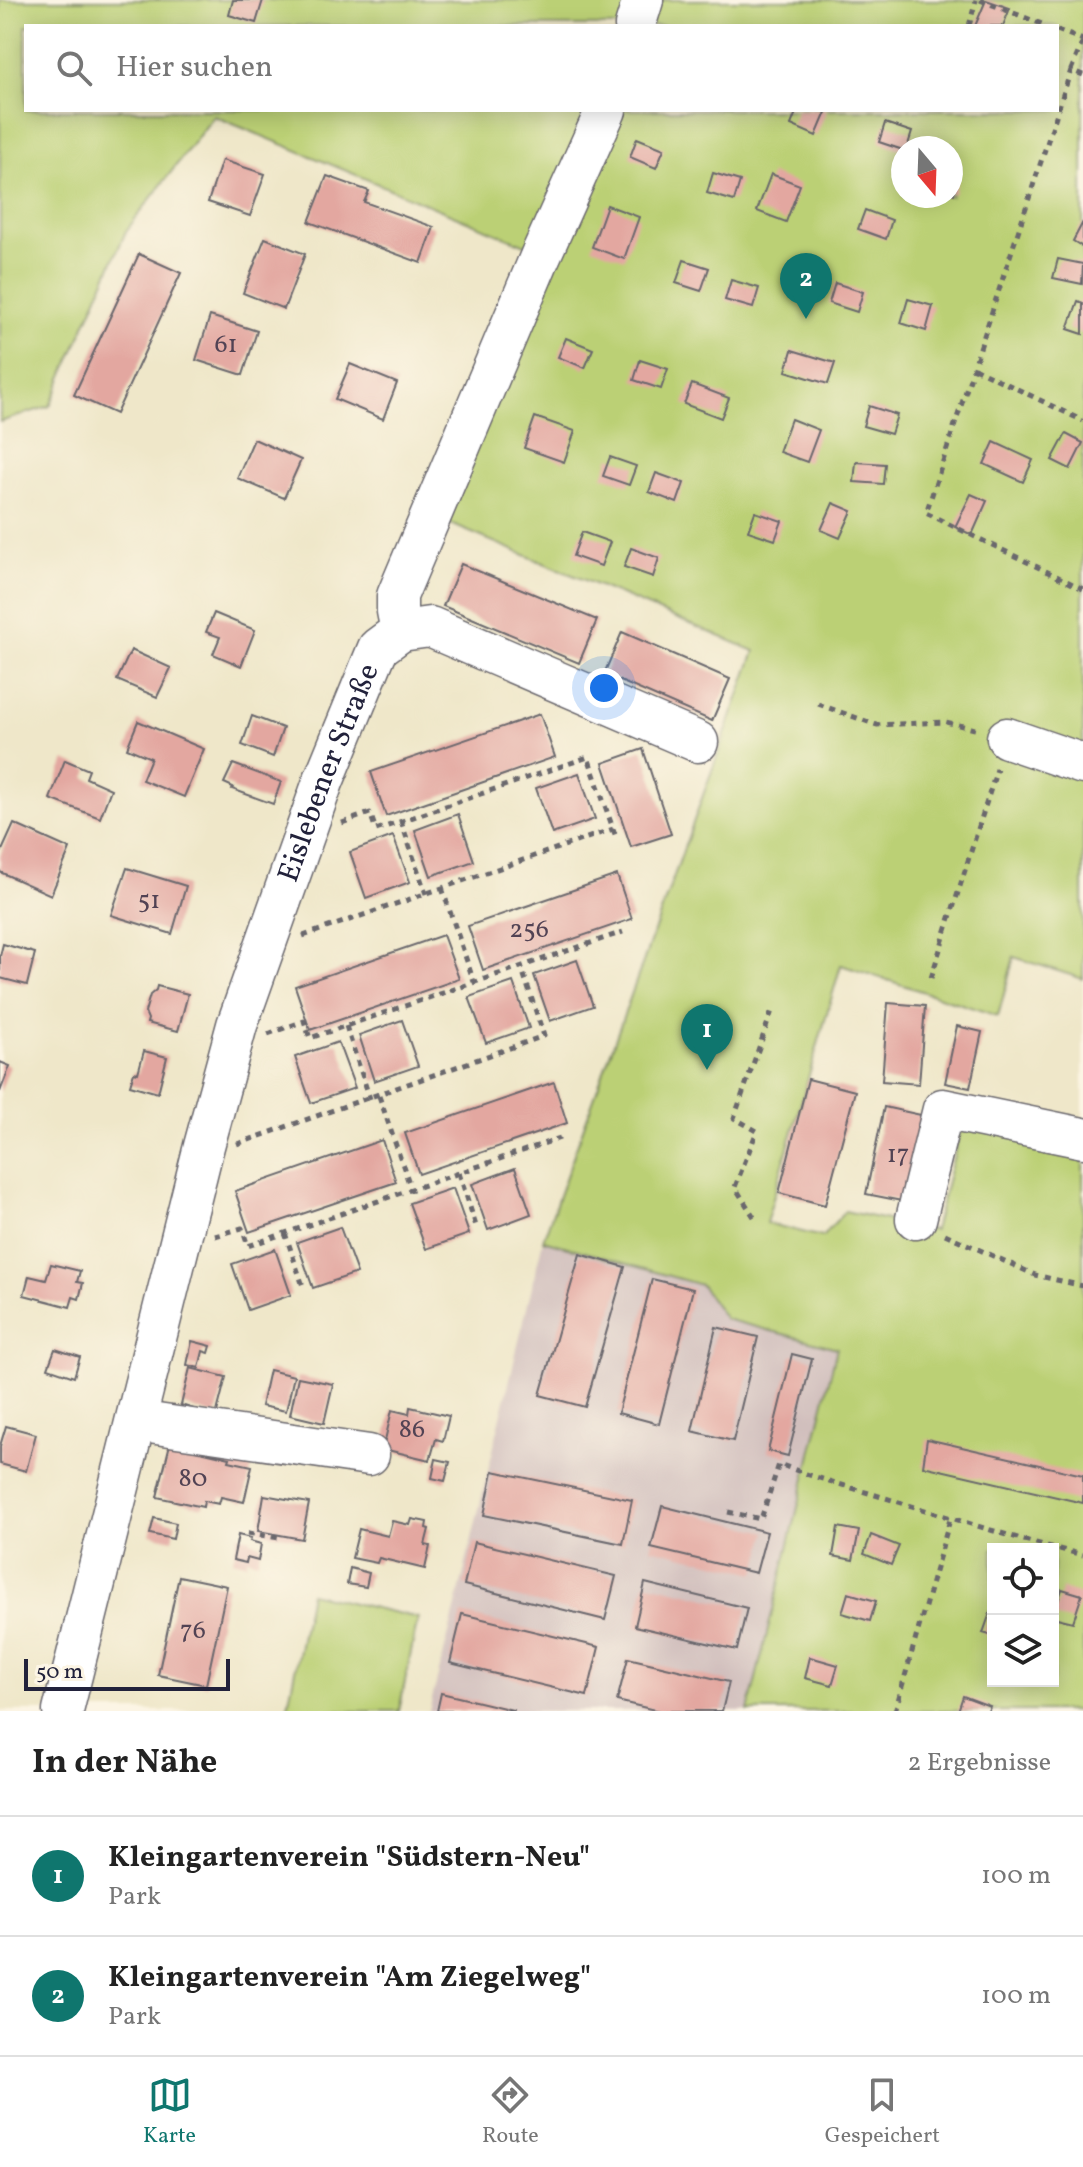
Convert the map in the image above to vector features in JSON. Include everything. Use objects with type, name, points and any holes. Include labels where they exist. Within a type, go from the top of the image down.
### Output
[{"type":"street","points":[[636,24],[643,0]]},
{"type":"street","name":"Eislebener Straße","points":[[63,1711],[237,1025],[323,782],[378,648],[401,631],[397,596],[524,294],[605,112]]},
{"type":"street","points":[[401,631],[430,627],[698,742]]},
{"type":"street","points":[[1007,738],[1083,764]]},
{"type":"street","points":[[916,1219],[943,1109],[1083,1138]]},
{"type":"street","points":[[136,1421],[369,1455]]},
{"type":"path","points":[[970,24],[978,0],[1042,24]]},
{"type":"path","points":[[1059,31],[1083,40],[1059,107]]},
{"type":"path","points":[[1071,70],[1083,75]]},
{"type":"path","points":[[1057,112],[926,513],[1083,589]]},
{"type":"path","points":[[974,368],[1083,421]]},
{"type":"path","points":[[818,704],[877,725],[946,722],[1007,738],[931,978]]},
{"type":"path","points":[[349,821],[370,813],[376,830],[588,757],[617,840]]},
{"type":"path","points":[[401,821],[426,894]]},
{"type":"path","points":[[268,937],[287,942],[613,829]]},
{"type":"path","points":[[442,888],[474,982]]},
{"type":"path","points":[[276,1031],[304,1021],[310,1038],[623,932]]},
{"type":"path","points":[[204,1146],[227,1148],[544,1036],[521,966]]},
{"type":"path","points":[[754,1217],[735,1187],[757,1131],[734,1118],[773,1008]]},
{"type":"path","points":[[346,1026],[370,1099]]},
{"type":"path","points":[[379,1096],[411,1189]]},
{"type":"path","points":[[216,1236],[242,1228],[248,1246],[560,1138]]},
{"type":"path","points":[[459,1173],[477,1229]]},
{"type":"path","points":[[916,1219],[1035,1275],[1083,1286]]},
{"type":"path","points":[[285,1233],[304,1289]]},
{"type":"path","points":[[728,1512],[761,1519],[779,1464],[1024,1540],[1083,1555]]},
{"type":"path","points":[[895,1711],[951,1516]]},
{"type":"path","points":[[248,1533],[279,1538],[280,1535]]},
{"type":"shaded area","points":[[543,1240],[701,1285],[725,1319],[837,1348],[748,1711],[429,1711]]},
{"type":"green space","points":[[0,0],[631,0],[624,24],[24,24],[24,112],[593,112],[530,247],[214,116],[126,231],[50,406],[0,422]]},
{"type":"green space","points":[[657,0],[1083,0],[1083,979],[1014,957],[998,1016],[841,965],[766,1223],[822,1237],[845,1211],[934,1230],[962,1125],[1083,1148],[1083,1711],[748,1711],[837,1348],[725,1319],[701,1285],[543,1240],[755,651],[436,518],[622,112],[1059,112],[1059,24],[650,24]]},
{"type":"green space","points":[[310,1593],[418,1618],[399,1711],[287,1711]]},
{"type":"building","points":[[233,0],[263,0],[256,23],[229,15]]},
{"type":"building","points":[[986,0],[1010,8],[1004,24],[976,24]]},
{"type":"building","points":[[796,112],[826,112],[816,136],[791,125]]},
{"type":"building","points":[[885,123],[912,132],[911,136],[891,136],[891,146],[879,142]]},
{"type":"building","points":[[637,138],[664,149],[656,168],[630,157]]},
{"type":"building","points":[[222,160],[265,174],[250,216],[208,202]]},
{"type":"building","points":[[713,173],[740,181],[734,201],[707,193]]},
{"type":"building","points":[[771,174],[800,185],[786,222],[757,211]]},
{"type":"building","points":[[327,176],[369,191],[364,202],[434,227],[421,263],[309,222]]},
{"type":"building","points":[[607,205],[639,217],[624,259],[592,247]]},
{"type":"building","points":[[865,210],[892,220],[886,239],[858,229]]},
{"type":"building","points":[[1083,222],[1083,247],[1073,241]]},
{"type":"building","points":[[265,238],[305,254],[284,309],[243,293]]},
{"type":"building","points":[[139,254],[181,273],[116,414],[74,395]]},
{"type":"building","points":[[1058,259],[1083,264],[1082,284],[1053,278]]},
{"type":"building","points":[[684,260],[709,268],[701,291],[676,283]]},
{"type":"building","points":[[731,280],[759,288],[753,308],[725,300]]},
{"type":"building","points":[[835,283],[863,292],[857,312],[829,303]]},
{"type":"building","points":[[908,299],[933,306],[926,331],[901,323]]},
{"type":"building","points":[[1078,301],[1083,303],[1083,334],[1068,329]]},
{"type":"building","points":[[210,316],[257,331],[243,375],[196,360]]},
{"type":"building","points":[[566,338],[593,349],[585,368],[558,357]]},
{"type":"building","points":[[792,350],[835,363],[828,384],[786,371]]},
{"type":"building","points":[[640,360],[668,369],[661,389],[634,380]]},
{"type":"building","points":[[350,364],[397,383],[383,419],[335,399]]},
{"type":"building","points":[[692,384],[729,398],[721,418],[684,404]]},
{"type":"building","points":[[869,406],[897,415],[891,434],[863,426]]},
{"type":"building","points":[[535,417],[575,431],[564,462],[524,448]]},
{"type":"building","points":[[791,419],[819,430],[807,462],[779,452]]},
{"type":"building","points":[[1066,434],[1083,443],[1070,469],[1052,460]]},
{"type":"building","points":[[254,439],[301,460],[284,498],[237,478]]},
{"type":"building","points":[[994,442],[1033,460],[1023,482],[984,464]]},
{"type":"building","points":[[610,457],[636,466],[629,485],[603,476]]},
{"type":"building","points":[[856,462],[885,464],[883,484],[854,482]]},
{"type":"building","points":[[656,473],[684,483],[677,503],[649,492]]},
{"type":"building","points":[[971,494],[987,501],[972,535],[955,527]]},
{"type":"building","points":[[833,503],[852,511],[840,538],[821,530]]},
{"type":"building","points":[[755,512],[782,521],[775,540],[748,531]]},
{"type":"building","points":[[582,532],[610,542],[601,566],[573,556]]},
{"type":"building","points":[[631,548],[659,558],[653,577],[624,567]]},
{"type":"building","points":[[461,564],[597,620],[579,663],[443,606]]},
{"type":"building","points":[[214,613],[255,630],[241,666],[213,654],[220,637],[206,632]]},
{"type":"building","points":[[622,632],[730,679],[712,721],[604,674]]},
{"type":"building","points":[[131,650],[171,668],[157,697],[117,680]]},
{"type":"building","points":[[540,714],[555,757],[386,816],[371,772]]},
{"type":"building","points":[[252,716],[283,728],[273,757],[242,745]]},
{"type":"building","points":[[138,721],[204,749],[184,797],[142,780],[151,758],[127,748]]},
{"type":"building","points":[[643,749],[671,834],[631,847],[603,763]]},
{"type":"building","points":[[65,760],[89,770],[86,778],[111,789],[100,818],[50,799]]},
{"type":"building","points":[[233,764],[281,782],[273,804],[224,783]]},
{"type":"building","points":[[579,773],[595,819],[552,834],[536,788]]},
{"type":"building","points":[[458,814],[474,861],[431,876],[415,830]]},
{"type":"building","points":[[14,824],[70,849],[51,895],[0,872],[0,855]]},
{"type":"building","points":[[393,836],[410,882],[366,898],[350,852]]},
{"type":"building","points":[[127,868],[186,886],[172,934],[111,915]]},
{"type":"building","points":[[617,875],[632,919],[483,970],[468,926]]},
{"type":"building","points":[[443,935],[459,979],[310,1030],[295,986]]},
{"type":"building","points":[[3,944],[35,953],[27,985],[0,978]]},
{"type":"building","points":[[577,960],[593,1006],[550,1021],[534,975]]},
{"type":"building","points":[[513,982],[529,1028],[486,1043],[469,997]]},
{"type":"building","points":[[157,986],[188,994],[178,1031],[147,1023],[145,1012],[150,995]]},
{"type":"building","points":[[888,1003],[925,1006],[919,1084],[882,1081]]},
{"type":"building","points":[[402,1020],[418,1066],[374,1081],[359,1035]]},
{"type":"building","points":[[957,1026],[982,1032],[970,1088],[945,1083]]},
{"type":"building","points":[[338,1042],[355,1088],[311,1103],[295,1057]]},
{"type":"building","points":[[144,1051],[167,1057],[158,1093],[130,1085],[134,1072],[138,1073]]},
{"type":"building","points":[[0,1062],[10,1066],[0,1092]]},
{"type":"building","points":[[808,1079],[855,1091],[825,1205],[779,1193]]},
{"type":"building","points":[[554,1082],[567,1123],[419,1174],[405,1133]]},
{"type":"building","points":[[884,1107],[930,1117],[912,1203],[866,1194]]},
{"type":"building","points":[[382,1140],[396,1182],[249,1232],[235,1191]]},
{"type":"building","points":[[515,1168],[531,1214],[488,1230],[472,1184]]},
{"type":"building","points":[[453,1188],[469,1234],[426,1249],[409,1203]]},
{"type":"building","points":[[340,1227],[357,1273],[313,1288],[297,1242]]},
{"type":"building","points":[[275,1249],[291,1295],[248,1310],[232,1264]]},
{"type":"building","points":[[580,1254],[625,1267],[585,1407],[540,1395]]},
{"type":"building","points":[[51,1264],[80,1271],[77,1282],[83,1283],[79,1299],[73,1297],[70,1307],[24,1295],[29,1276],[46,1280]]},
{"type":"building","points":[[652,1279],[693,1289],[659,1424],[618,1413]]},
{"type":"building","points":[[716,1327],[758,1337],[733,1441],[692,1431]]},
{"type":"building","points":[[192,1341],[211,1346],[209,1353],[203,1351],[199,1368],[187,1365]]},
{"type":"building","points":[[55,1349],[80,1357],[74,1377],[48,1368]]},
{"type":"building","points":[[792,1354],[812,1359],[788,1456],[768,1451]]},
{"type":"building","points":[[190,1368],[226,1377],[216,1416],[181,1405]]},
{"type":"building","points":[[269,1370],[294,1376],[286,1411],[261,1406]]},
{"type":"building","points":[[298,1377],[333,1384],[324,1423],[290,1415]]},
{"type":"building","points":[[410,1407],[449,1416],[443,1441],[436,1439],[430,1460],[383,1449],[392,1410],[409,1414]]},
{"type":"building","points":[[6,1426],[36,1434],[26,1471],[0,1464],[0,1446]]},
{"type":"building","points":[[927,1439],[1083,1475],[1083,1503],[923,1466]]},
{"type":"building","points":[[170,1444],[252,1466],[244,1502],[221,1497],[219,1504],[204,1501],[203,1507],[157,1497]]},
{"type":"building","points":[[436,1459],[450,1462],[445,1481],[432,1478]]},
{"type":"building","points":[[493,1471],[632,1500],[623,1544],[484,1515]]},
{"type":"building","points":[[264,1495],[309,1503],[302,1539],[258,1531]]},
{"type":"building","points":[[662,1506],[767,1532],[756,1573],[651,1548]]},
{"type":"building","points":[[154,1518],[176,1523],[173,1539],[150,1534]]},
{"type":"building","points":[[412,1519],[427,1522],[426,1528],[429,1529],[425,1545],[430,1546],[425,1569],[379,1558],[377,1563],[352,1558],[359,1529],[388,1536],[392,1521],[410,1525]]},
{"type":"building","points":[[838,1527],[859,1531],[853,1560],[833,1556]]},
{"type":"building","points":[[238,1535],[261,1544],[258,1561],[247,1558],[246,1563],[233,1560]]},
{"type":"building","points":[[871,1535],[899,1546],[891,1565],[864,1554]]},
{"type":"building","points":[[474,1542],[616,1576],[605,1620],[464,1585]]},
{"type":"building","points":[[350,1568],[369,1573],[366,1587],[347,1584]]},
{"type":"building","points":[[179,1576],[227,1586],[206,1685],[158,1675]]},
{"type":"building","points":[[645,1583],[747,1608],[737,1650],[635,1626]]},
{"type":"building","points":[[1062,1589],[1082,1595],[1073,1622],[1059,1618]]},
{"type":"building","points":[[848,1593],[876,1601],[870,1621],[842,1613]]},
{"type":"building","points":[[462,1614],[599,1647],[587,1696],[450,1663]]},
{"type":"building","points":[[810,1657],[838,1665],[832,1685],[805,1678]]},
{"type":"building","points":[[628,1658],[729,1682],[722,1711],[659,1711],[617,1701]]},
{"type":"building","points":[[441,1693],[513,1710],[513,1711],[437,1711]]},
{"type":"building","points":[[963,1696],[990,1706],[988,1711],[958,1711]]},
{"type":"place","name":"Kleingartenverein \"Am Ziegelweg\"","points":[[806,319]]},
{"type":"place","name":"Kleingartenverein \"Südstern-Neu\"","points":[[707,1070]]}]
